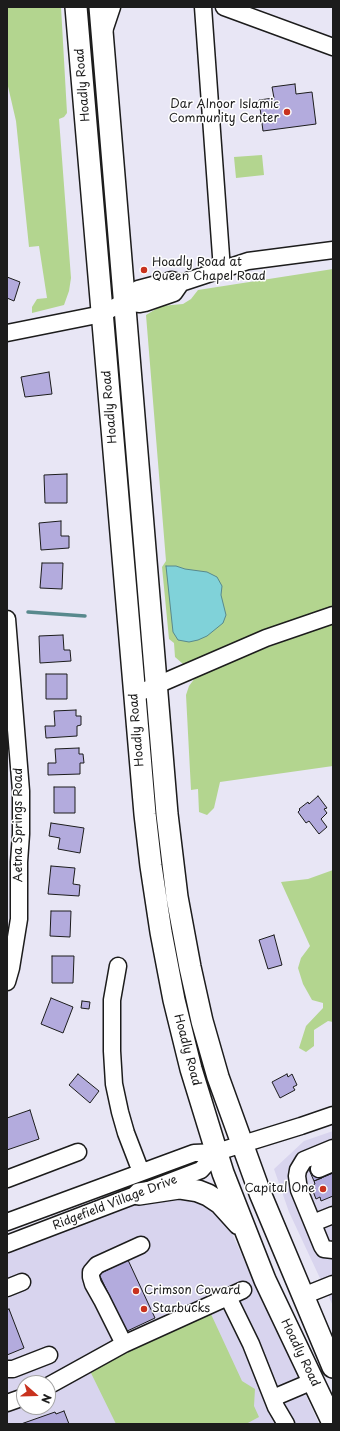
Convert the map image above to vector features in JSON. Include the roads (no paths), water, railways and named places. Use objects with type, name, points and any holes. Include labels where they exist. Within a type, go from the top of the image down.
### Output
[{"type":"main road","name":"Hoadly Road","points":[[76,7],[134,695],[145,814],[161,932],[174,1000],[191,1069],[223,1173],[265,1280],[333,1423]]},
{"type":"main road","name":"Hoadly Road","points":[[100,7],[167,814],[177,897],[202,1022],[218,1077],[260,1193],[333,1368]]},
{"type":"main road","points":[[217,1152],[234,1165],[238,1171],[288,1296],[333,1388]]},
{"type":"main road","points":[[139,1194],[178,1188],[202,1192],[214,1198],[223,1206],[249,1239]]},
{"type":"street","points":[[102,36],[112,7]]},
{"type":"street","points":[[203,7],[222,270]]},
{"type":"street","points":[[224,7],[333,47]]},
{"type":"street","points":[[7,333],[102,314],[124,302],[138,289],[172,280],[181,284],[248,261],[333,250]]},
{"type":"street","points":[[134,695],[266,638],[333,615]]},
{"type":"street","name":"Aetna Springs Road","points":[[7,619],[12,733],[21,791],[19,919],[11,968],[7,982]]},
{"type":"street","points":[[118,966],[112,1000],[112,1051],[114,1084],[126,1133],[141,1172]]},
{"type":"street","name":"Ridgefield Village Drive","points":[[7,1222],[194,1153],[217,1152],[333,1115]]},
{"type":"street","points":[[333,1148],[304,1160],[297,1176],[301,1195],[322,1246],[324,1249],[333,1250]]},
{"type":"street","points":[[7,1179],[78,1152]]},
{"type":"street","name":"Ridgefield Village Drive","points":[[7,1244],[201,1170],[217,1152]]},
{"type":"street","points":[[301,1195],[301,1182],[305,1175],[321,1169]]},
{"type":"street","points":[[313,1223],[333,1216]]},
{"type":"street","points":[[124,1344],[93,1284],[91,1272],[95,1266],[141,1245]]},
{"type":"street","points":[[303,1296],[333,1284]]},
{"type":"street","points":[[56,1382],[124,1344],[243,1290]]},
{"type":"street","points":[[228,1297],[251,1344],[279,1414],[286,1424]]},
{"type":"street","points":[[7,1369],[49,1355]]},
{"type":"street","points":[[273,1398],[313,1381]]},
{"type":"water","points":[[166,566],[176,566],[185,569],[207,572],[217,577],[222,586],[221,595],[226,615],[223,623],[207,636],[189,642],[178,640],[173,632]]},
{"type":"waterway","points":[[28,612],[85,616]]},
{"type":"place","name":"Dar Alnoor Islamic Community Center","points":[[287,112]]},
{"type":"place","name":"Hoadly Road at Queen Chapel Road","points":[[144,270]]},
{"type":"place","name":"Capital One","points":[[323,1189]]},
{"type":"place","name":"Crimson Coward","points":[[136,1291]]},
{"type":"place","name":"Starbucks","points":[[144,1309]]}]
